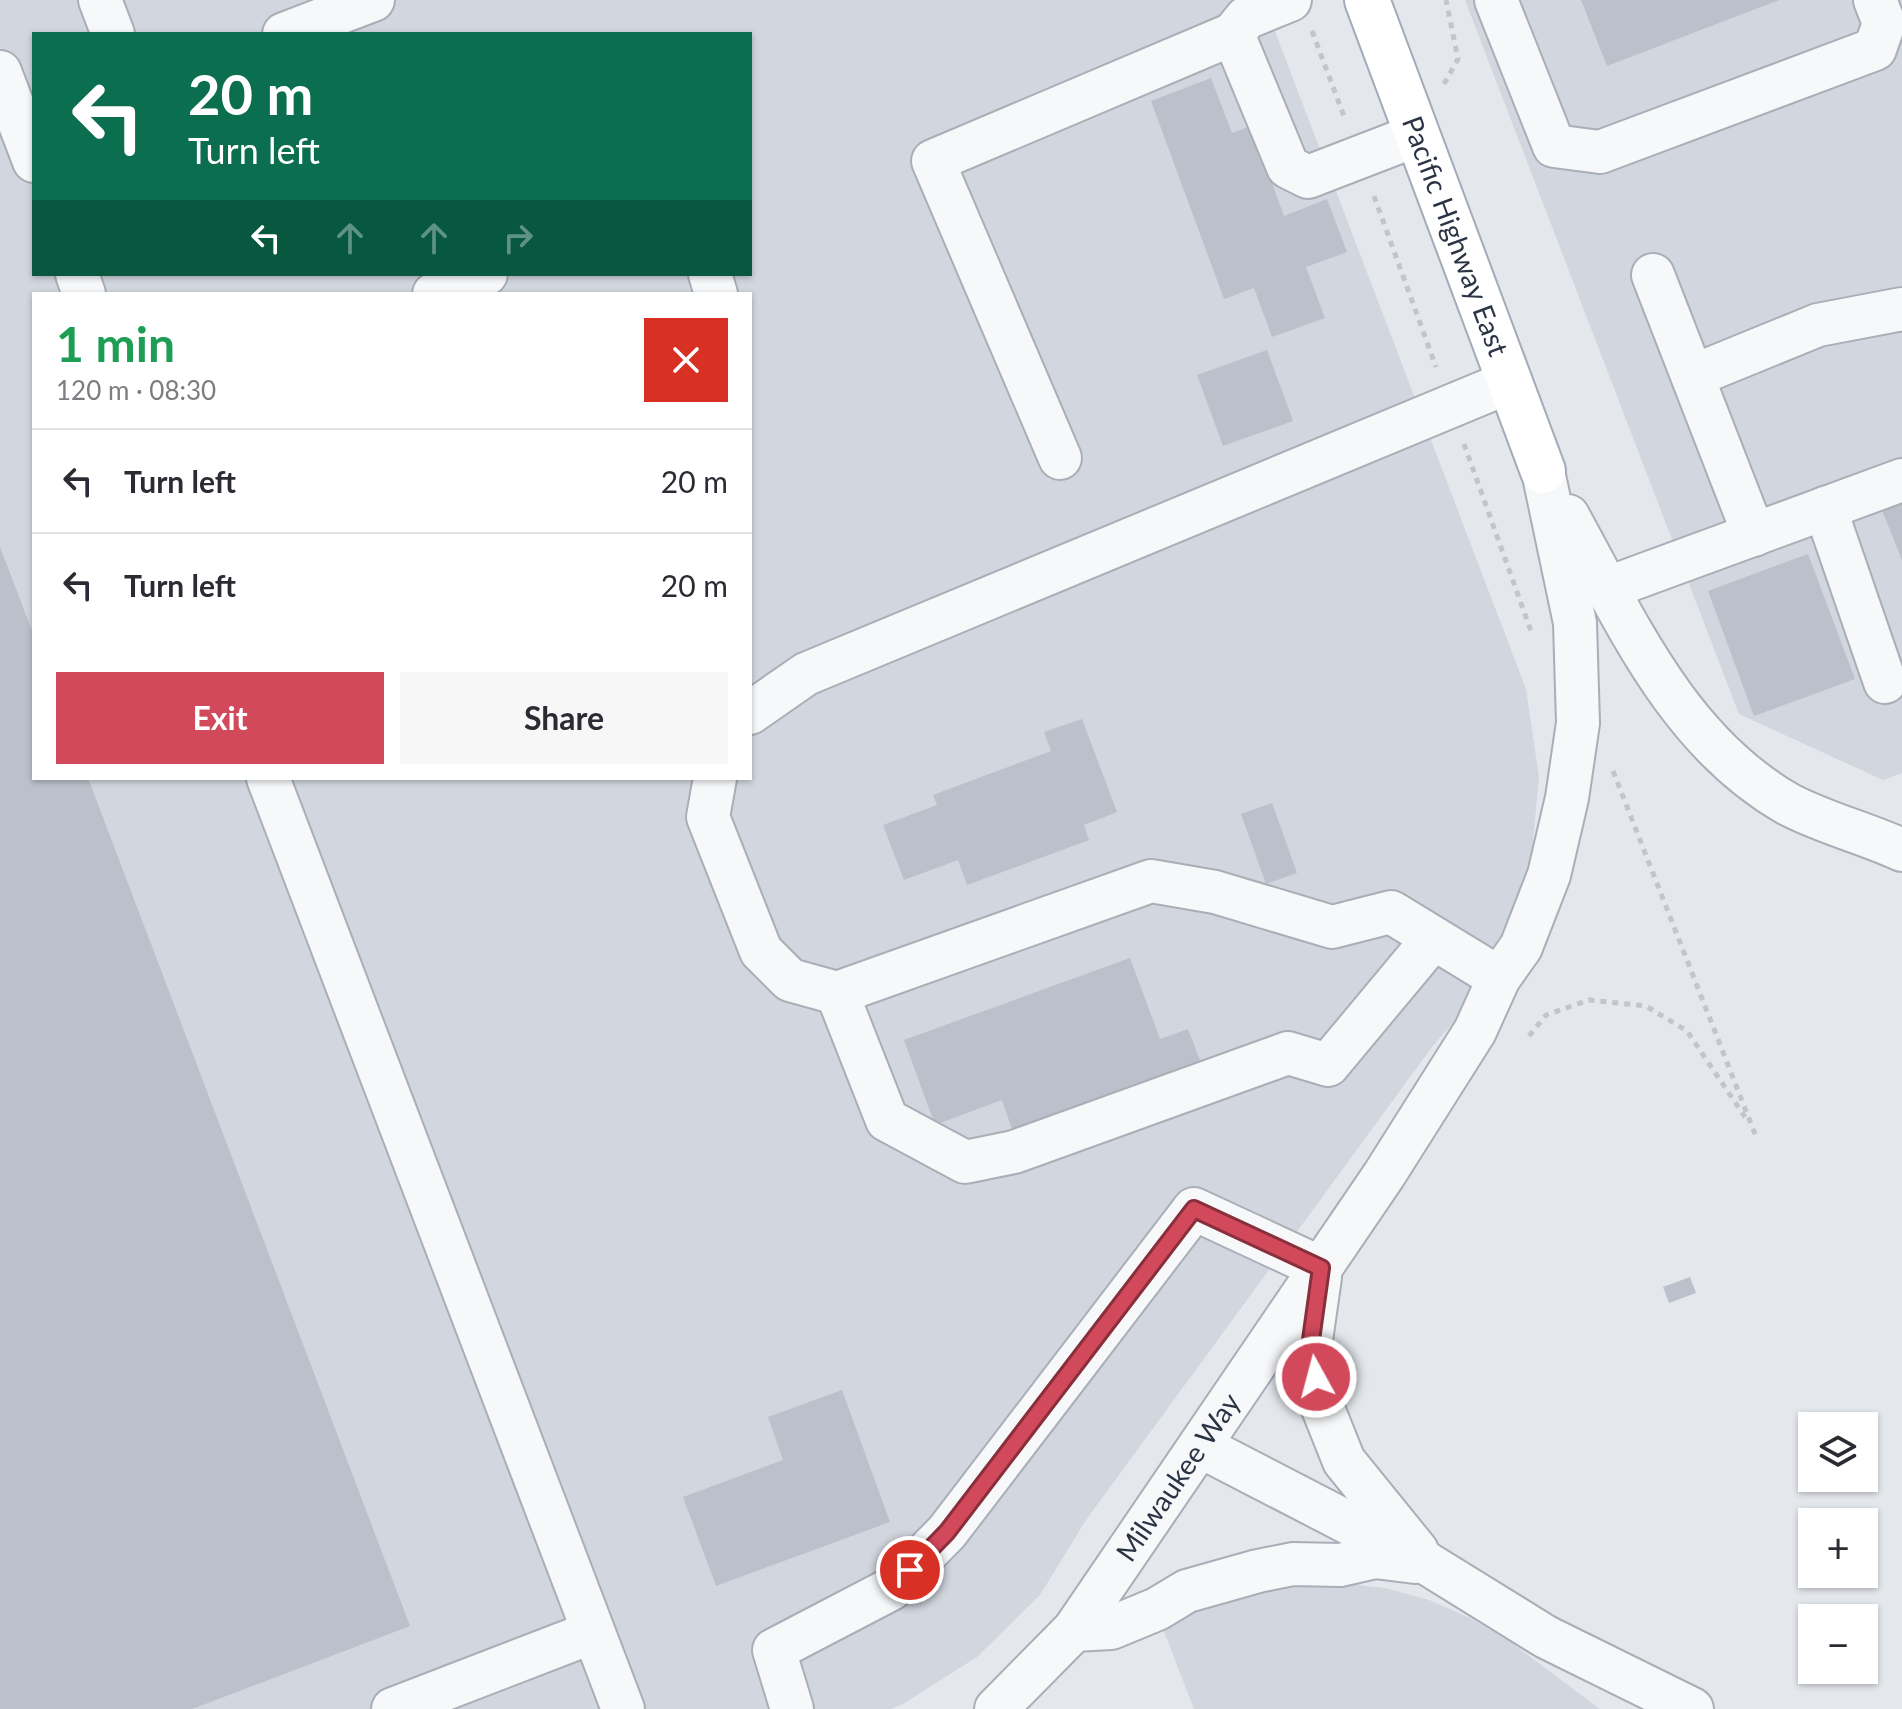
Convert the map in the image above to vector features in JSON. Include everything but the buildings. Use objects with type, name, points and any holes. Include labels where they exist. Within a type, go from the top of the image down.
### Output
[{"type":"main road","name":"Pacific Highway East","points":[[1367,0],[1543,471]]},
{"type":"street","points":[[100,0],[112,32]]},
{"type":"street","points":[[289,32],[373,0]]},
{"type":"street","points":[[1496,0],[1554,146],[1600,152],[1875,49],[1884,23],[1875,0]]},
{"type":"street","points":[[1060,458],[933,161],[1233,34],[1246,18],[1300,13]]},
{"type":"street","points":[[1233,34],[1288,167],[1308,177],[1417,135]]},
{"type":"street","points":[[0,72],[32,156]]},
{"type":"street","points":[[1653,275],[1754,535]]},
{"type":"street","points":[[439,292],[481,276]]},
{"type":"street","points":[[1693,376],[1818,325],[1902,309]]},
{"type":"street","points":[[752,712],[806,674],[1509,382]]},
{"type":"street","points":[[1543,471],[1675,702],[1712,747],[1749,778],[1790,804],[1902,850]]},
{"type":"street","name":"Milwaukee Way","points":[[996,1709],[1074,1630],[1321,1268],[1475,1031],[1499,978],[1521,947],[1549,875],[1567,798],[1578,723],[1575,623],[1543,471]]},
{"type":"street","points":[[1608,588],[1902,480]]},
{"type":"street","points":[[1825,508],[1885,682]]},
{"type":"street","points":[[269,780],[623,1709]]},
{"type":"street","points":[[715,780],[708,817],[761,951],[790,980],[837,993],[1151,881],[1215,892],[1332,927],[1391,912],[1499,978]]},
{"type":"street","points":[[837,993],[887,1120],[965,1162],[1014,1152],[1288,1053],[1328,1065],[1433,939]]},
{"type":"street","points":[[792,1709],[774,1650],[891,1589],[947,1532],[1194,1209],[1321,1268],[1310,1347],[1322,1406],[1344,1461],[1428,1564]]},
{"type":"street","points":[[1200,1446],[1428,1564],[1546,1637],[1692,1709]]},
{"type":"street","points":[[1074,1630],[1111,1628],[1157,1609],[1187,1591],[1293,1564],[1340,1565],[1375,1557],[1428,1564]]},
{"type":"street","points":[[393,1709],[593,1632]]},
{"type":"street","points":[[1546,1637],[1626,1705]]},
{"type":"path","points":[[1417,135],[1458,59],[1446,0]]},
{"type":"path","points":[[1300,13],[1359,157],[1533,637]]},
{"type":"path","points":[[1529,1036],[1546,1015],[1589,1000],[1646,1006],[1687,1031],[1734,1097],[1757,1139],[1611,764]]},
{"type":"shaded area","points":[[0,0],[1263,0],[1526,689],[1539,777],[1531,863],[1504,943],[1460,1015],[1432,1047],[1086,1520],[1040,1595],[977,1657],[891,1709],[0,1709]]},
{"type":"shaded area","points":[[1465,0],[1902,0],[1902,773],[1883,780],[1739,714]]},
{"type":"shaded area","points":[[1340,1583],[1385,1588],[1429,1600],[1470,1618],[1509,1641],[1600,1709],[1194,1709],[1160,1621],[1268,1586]]},
{"type":"route","points":[[910,1570],[947,1532],[1194,1209],[1321,1268],[1310,1347],[1316,1377]]}]
